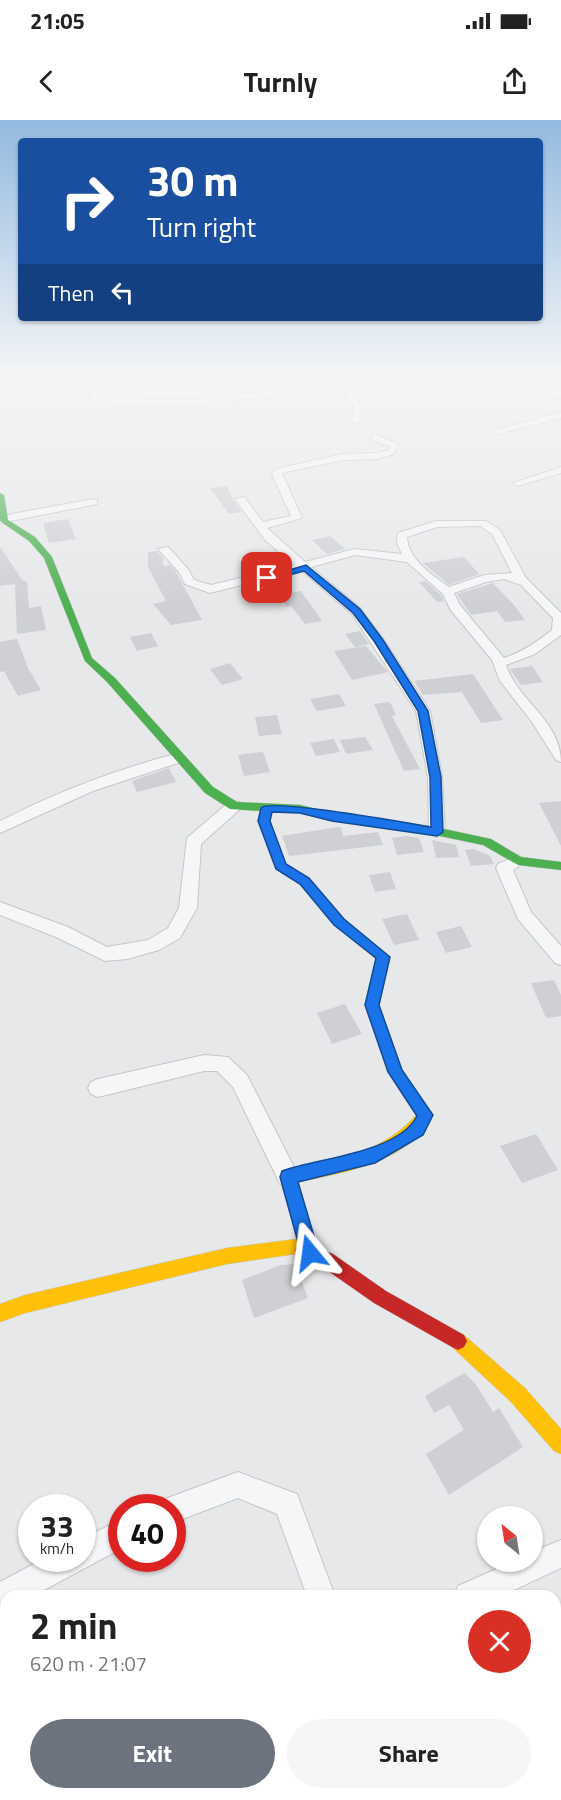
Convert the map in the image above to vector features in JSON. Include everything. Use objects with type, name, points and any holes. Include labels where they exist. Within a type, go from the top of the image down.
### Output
[{"type":"street","points":[[260,526],[297,518],[277,474],[279,471],[343,457],[376,456],[390,452]]},
{"type":"street","points":[[518,483],[561,470]]},
{"type":"street","points":[[0,495],[2,521]]},
{"type":"street","points":[[240,499],[269,538],[356,611],[378,640],[423,711],[435,777],[437,832]]},
{"type":"street","points":[[2,521],[16,516],[93,502]]},
{"type":"street","points":[[2,521],[32,539],[48,557],[88,659],[111,680],[209,790],[234,806],[300,809],[332,817],[437,832],[488,842],[518,861],[561,866]]},
{"type":"street","points":[[499,663],[520,659],[538,648],[558,631],[559,618],[521,579],[496,532],[482,523],[436,524],[402,535],[400,543],[431,580],[448,592],[454,606],[498,659],[499,663],[506,684],[530,708],[561,757]]},
{"type":"street","points":[[164,549],[184,571],[189,582],[210,589],[306,568],[336,556],[355,552],[412,559]]},
{"type":"street","points":[[448,592],[476,581],[510,576],[521,579]]},
{"type":"street","points":[[0,828],[42,805],[111,781],[134,770],[179,758]]},
{"type":"street","points":[[0,908],[62,932],[105,954],[127,952],[153,945],[174,933],[188,908],[193,842],[234,806]]},
{"type":"street","points":[[267,808],[264,821],[280,866],[304,881],[339,922],[383,957],[372,1005],[396,1072],[425,1115],[417,1130],[369,1158],[288,1177]]},
{"type":"street","points":[[518,861],[504,868],[524,915],[561,958]]},
{"type":"street","points":[[98,1088],[204,1063],[221,1063],[240,1081],[288,1177],[310,1253]]},
{"type":"street","points":[[0,1313],[25,1304],[227,1256],[295,1246],[327,1260],[380,1297],[454,1338],[518,1395],[561,1444]]},
{"type":"street","points":[[186,1505],[238,1485],[287,1504],[319,1590]]},
{"type":"street","points":[[481,1590],[561,1554]]},
{"type":"street","points":[[15,1590],[49,1572]]},
{"type":"building","points":[[227,486],[242,512],[229,514],[210,488]]},
{"type":"building","points":[[68,519],[76,539],[49,543],[43,523]]},
{"type":"building","points":[[330,536],[345,549],[327,554],[312,540]]},
{"type":"building","points":[[0,547],[23,581],[27,581],[29,608],[41,606],[46,630],[17,634],[15,584],[0,586]]},
{"type":"building","points":[[157,551],[163,558],[163,566],[170,565],[175,570],[202,620],[171,625],[153,604],[166,601],[148,567],[148,552]]},
{"type":"building","points":[[464,557],[479,574],[449,585],[423,563]]},
{"type":"building","points":[[425,581],[441,595],[444,601],[437,602],[419,582]]},
{"type":"building","points":[[493,583],[525,620],[505,622],[497,611],[471,615],[457,594]]},
{"type":"building","points":[[301,591],[322,621],[305,624],[291,606],[286,607],[282,594]]},
{"type":"building","points":[[360,631],[369,644],[355,647],[345,634]]},
{"type":"building","points":[[151,633],[158,646],[137,651],[130,637]]},
{"type":"building","points":[[17,639],[28,668],[41,690],[18,696],[4,671],[0,672],[0,642]]},
{"type":"building","points":[[366,646],[388,672],[352,680],[334,651]]},
{"type":"building","points":[[230,663],[243,679],[222,685],[210,669]]},
{"type":"building","points":[[532,666],[543,682],[521,685],[510,669]]},
{"type":"building","points":[[473,674],[503,720],[481,723],[462,692],[423,695],[414,681]]},
{"type":"building","points":[[339,694],[346,706],[317,711],[310,699]]},
{"type":"building","points":[[390,702],[396,715],[392,716],[420,769],[404,771],[374,704]]},
{"type":"building","points":[[277,715],[282,734],[259,736],[255,717]]},
{"type":"building","points":[[365,737],[373,750],[346,754],[340,740]]},
{"type":"building","points":[[334,739],[340,752],[316,756],[310,743]]},
{"type":"building","points":[[263,752],[270,772],[244,776],[238,755]]},
{"type":"building","points":[[169,768],[176,782],[137,792],[132,781]]},
{"type":"building","points":[[561,801],[561,846],[539,803]]},
{"type":"building","points":[[341,827],[343,836],[378,832],[383,845],[289,856],[282,836]]},
{"type":"building","points":[[407,836],[419,838],[424,852],[397,855],[392,838]]},
{"type":"building","points":[[432,840],[456,845],[459,857],[436,858]]},
{"type":"building","points":[[474,849],[490,856],[494,864],[471,866],[465,850]]},
{"type":"building","points":[[390,872],[396,889],[375,892],[369,875]]},
{"type":"building","points":[[407,914],[419,940],[394,945],[382,919]]},
{"type":"building","points":[[461,926],[472,947],[446,953],[436,932]]},
{"type":"building","points":[[554,980],[561,995],[561,1016],[546,1018],[531,983]]},
{"type":"building","points":[[345,1004],[362,1034],[332,1044],[317,1013]]},
{"type":"building","points":[[536,1134],[558,1170],[522,1183],[500,1146]]},
{"type":"building","points":[[295,1264],[308,1298],[254,1318],[242,1280],[281,1265]]},
{"type":"building","points":[[464,1373],[475,1383],[493,1412],[499,1408],[523,1447],[449,1495],[426,1454],[464,1430],[449,1405],[434,1413],[425,1396]]},
{"type":"traffic: fast","points":[[0,495],[4,521],[32,539],[48,557],[88,659],[111,680],[209,790],[234,806],[300,809],[332,817],[430,830],[487,842],[518,861],[561,866]]},
{"type":"traffic: fast","points":[[267,808],[264,821],[280,866],[304,881],[339,922],[383,957],[372,1005],[396,1073],[419,1107]]},
{"type":"traffic: slow","points":[[310,1253],[288,1177],[364,1159],[398,1142],[425,1115],[419,1107]]},
{"type":"traffic: slow","points":[[0,1313],[25,1304],[227,1256],[295,1246],[304,1250]]},
{"type":"traffic: slow","points":[[458,1341],[518,1395],[561,1444]]},
{"type":"traffic: jam","points":[[304,1250],[327,1260],[380,1297],[458,1341]]},
{"type":"route","points":[[267,578],[306,568],[356,611],[378,640],[423,711],[435,777],[437,832],[332,817],[300,809],[267,808],[264,821],[280,866],[304,881],[339,922],[383,957],[372,1005],[396,1072],[425,1115],[417,1130],[369,1158],[288,1177],[310,1253]]}]
